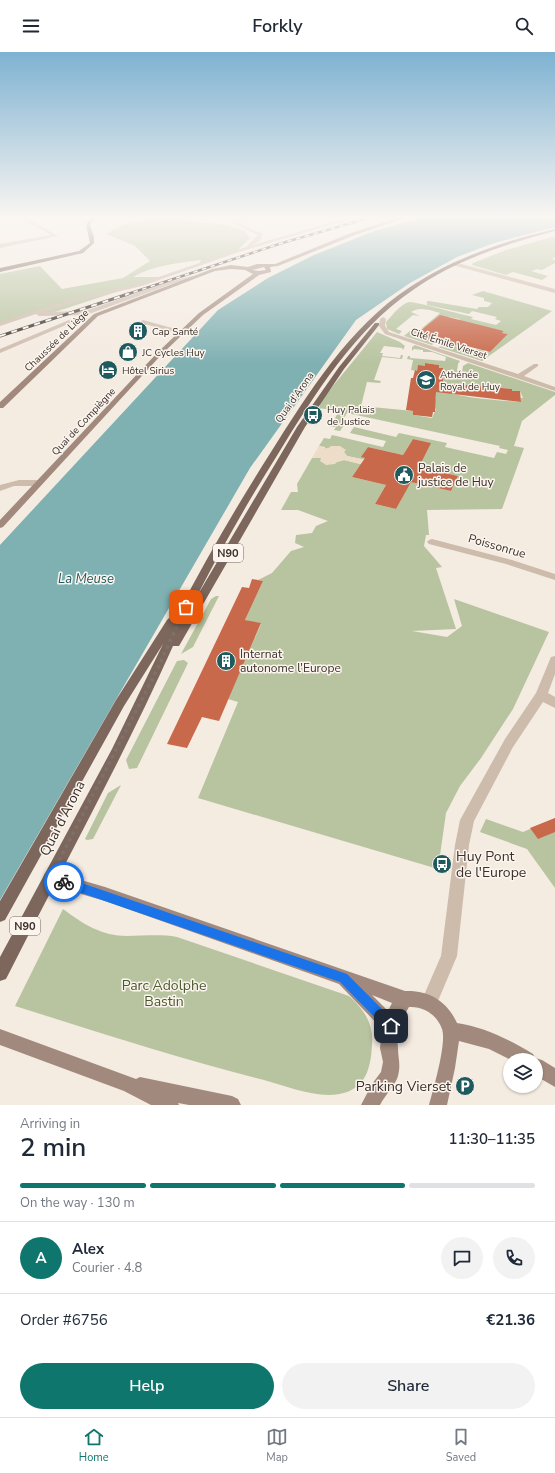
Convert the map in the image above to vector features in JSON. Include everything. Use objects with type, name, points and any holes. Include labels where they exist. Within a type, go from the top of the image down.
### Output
[{"type":"main road","points":[[0,270],[23,265]]},
{"type":"main road","points":[[258,273],[250,272],[248,269],[254,266],[267,267],[273,265]]},
{"type":"main road","name":"Quai d'Arona","points":[[153,678],[202,599],[300,427],[341,368],[383,318],[406,299],[457,265]]},
{"type":"main road","name":"Quai d'Arona","points":[[0,973],[153,678],[186,607],[258,479],[291,426],[336,362],[361,332],[395,300],[457,265]]},
{"type":"main road","name":"Quai de Compiègne","points":[[0,526],[181,332],[218,301],[258,273],[267,272],[269,270],[267,267]]},
{"type":"main road","name":"Chaussée de Liège","points":[[0,406],[93,313],[224,268],[248,269]]},
{"type":"main road","points":[[0,915],[120,703],[171,622],[186,607]]},
{"type":"main road","points":[[50,878],[105,894],[405,999],[417,998],[429,1002],[442,1012],[451,1031],[450,1046],[438,1105]]},
{"type":"main road","points":[[343,978],[391,1026]]},
{"type":"main road","points":[[370,1105],[378,1090],[389,1076],[392,1062],[390,1048],[391,1026],[395,1013],[405,999]]},
{"type":"main road","points":[[451,1031],[490,1039],[515,1053]]},
{"type":"main road","points":[[0,1037],[128,1084],[170,1105]]},
{"type":"main road","points":[[543,1070],[555,1078]]},
{"type":"main road","points":[[128,1084],[232,1105]]},
{"type":"street","points":[[0,324],[71,301],[140,285],[197,265]]},
{"type":"street","points":[[458,265],[555,291]]},
{"type":"street","points":[[33,314],[93,313]]},
{"type":"street","points":[[0,351],[93,313]]},
{"type":"street","name":"Cité Émile Vierset","points":[[383,318],[382,326],[387,333],[555,389]]},
{"type":"street","points":[[143,322],[181,332]]},
{"type":"street","points":[[519,377],[536,365]]},
{"type":"street","points":[[0,488],[7,484],[26,482],[39,483]]},
{"type":"street","name":"Poissonrue","points":[[432,542],[509,562],[555,577]]},
{"type":"street","points":[[429,1002],[449,956],[462,845],[467,820],[509,743],[541,695],[555,660]]},
{"type":"street","points":[[541,695],[555,704]]},
{"type":"green space","points":[[143,265],[169,265],[149,270],[133,277],[162,277],[55,312],[33,314],[0,324],[0,274],[40,266],[62,289],[123,278]]},
{"type":"green space","points":[[472,265],[551,265],[542,270],[537,269],[531,271],[548,276],[542,280],[513,272],[506,275]]},
{"type":"green space","points":[[483,291],[552,311],[482,361],[438,347],[451,344],[490,352],[508,334],[502,333],[504,331],[458,321],[460,319],[449,317],[421,329],[440,313],[421,309],[411,312],[420,316],[413,315],[396,329],[402,331],[399,334],[387,329],[386,322],[399,308],[409,302],[473,317],[471,319],[496,325],[501,321],[495,319],[497,317],[472,311],[469,314],[427,305],[427,301],[429,301],[477,309],[479,307],[488,307],[492,303],[484,301],[484,298],[472,295]]},
{"type":"green space","points":[[411,330],[420,331],[416,336],[436,341],[432,345],[404,336]]},
{"type":"green space","points":[[377,332],[400,342],[405,346],[403,350],[402,348],[384,346],[380,353],[383,353],[382,356],[400,358],[401,355],[403,355],[402,359],[382,357],[374,380],[381,381],[380,383],[367,382],[361,406],[413,411],[413,415],[432,418],[436,409],[433,408],[431,399],[436,399],[436,393],[433,392],[433,388],[465,396],[521,402],[521,398],[523,398],[520,391],[512,391],[512,389],[446,383],[446,387],[436,380],[443,381],[443,369],[439,368],[439,365],[425,363],[425,366],[418,366],[417,371],[411,370],[413,360],[407,359],[408,356],[410,356],[410,358],[445,361],[446,357],[432,352],[423,352],[423,350],[414,349],[412,351],[412,347],[415,345],[460,361],[457,371],[462,372],[463,366],[468,363],[555,392],[555,395],[522,421],[514,446],[524,448],[502,509],[427,510],[429,535],[426,535],[424,546],[442,567],[436,568],[456,629],[412,631],[447,637],[462,626],[454,599],[549,632],[513,709],[481,758],[460,786],[446,813],[438,869],[198,798],[238,702],[228,699],[261,624],[245,620],[263,581],[258,580],[272,573],[291,551],[304,547],[295,543],[296,535],[312,533],[316,526],[328,521],[298,510],[281,510],[291,492],[298,492],[297,484],[312,458],[322,458],[326,465],[344,460],[369,466],[367,468],[359,467],[352,477],[386,485],[375,504],[396,509],[413,477],[416,483],[451,491],[458,476],[424,468],[422,472],[417,471],[430,443],[413,439],[403,455],[368,447],[362,457],[372,459],[371,461],[347,456],[344,452],[333,447],[324,449],[325,447],[319,446],[324,438],[330,439],[332,435],[383,447],[386,441],[350,433],[354,427],[396,437],[399,433],[447,443],[445,447],[494,458],[497,452],[506,454],[508,450],[499,448],[500,446],[347,413],[340,424],[344,425],[340,431],[334,430],[336,427],[330,427],[339,411],[319,408],[319,403]]},
{"type":"green space","points":[[219,596],[193,647],[181,654],[211,599]]},
{"type":"green space","points":[[184,660],[188,663],[137,768],[129,769],[126,760],[177,661]]},
{"type":"green space","points":[[121,785],[93,839],[85,839],[108,793]]},
{"type":"green space","points":[[555,818],[555,888],[527,849],[480,832],[486,819],[523,832]]},
{"type":"green space","name":"Parc Adolphe Bastin","points":[[63,909],[85,924],[109,934],[127,936],[158,935],[177,937],[349,996],[359,1006],[370,1024],[372,1045],[367,1073],[359,1085],[347,1092],[327,1095],[316,1094],[170,1054],[15,1006]]},
{"type":"shaded area","points":[[319,446],[327,449],[331,446],[340,446],[346,450],[344,452],[347,456],[371,461],[368,466],[344,460],[335,464],[326,465],[320,461],[321,458],[312,458]]},
{"type":"water","name":"La Meuse","points":[[294,265],[442,265],[410,283],[356,320],[250,468],[0,900],[0,545],[218,310],[268,278]]},
{"type":"building","points":[[440,315],[504,331],[502,333],[508,334],[490,352],[463,345],[450,345],[415,335]]},
{"type":"building","name":"Athénée Royal de Huy","points":[[425,363],[439,365],[439,368],[443,368],[443,383],[512,389],[512,391],[520,391],[521,402],[436,392],[435,412],[433,412],[432,417],[413,415],[413,411],[406,410],[411,378],[413,378],[415,370],[417,371],[418,365],[425,366]]},
{"type":"building","name":"Palais de justice de Huy","points":[[413,439],[431,443],[419,467],[458,476],[451,491],[411,482],[396,509],[375,504],[386,485],[352,477],[365,458],[361,457],[368,447],[403,455]]},
{"type":"building","name":"Internat autonome l'Europe","points":[[252,579],[263,581],[245,620],[261,623],[219,721],[202,717],[187,748],[167,744],[242,587],[249,588]]},
{"type":"building","points":[[555,818],[555,832],[538,839],[530,828]]},
{"type":"railway","points":[[125,295],[215,265]]},
{"type":"railway","points":[[0,336],[128,294]]},
{"type":"way so far","points":[[64,882],[50,878],[153,678],[186,607]]},
{"type":"place","name":"Cap Santé","points":[[138,331]]},
{"type":"place","name":"JC Cycles Huy","points":[[128,352]]},
{"type":"place","name":"Hôtel Sirius","points":[[108,370]]},
{"type":"place","name":"Athénée Royal de Huy","points":[[426,380]]},
{"type":"place","name":"Huy Palais de Justice","points":[[313,415]]},
{"type":"place","name":"Palais de justice de Huy","points":[[404,475]]},
{"type":"place","name":"Internat autonome l'Europe","points":[[226,661]]},
{"type":"place","name":"Huy Pont de l'Europe","points":[[442,864]]},
{"type":"place","name":"Parking Vierset","points":[[465,1086]]},
{"type":"route","points":[[64,882],[105,894],[343,978],[391,1026]]}]
